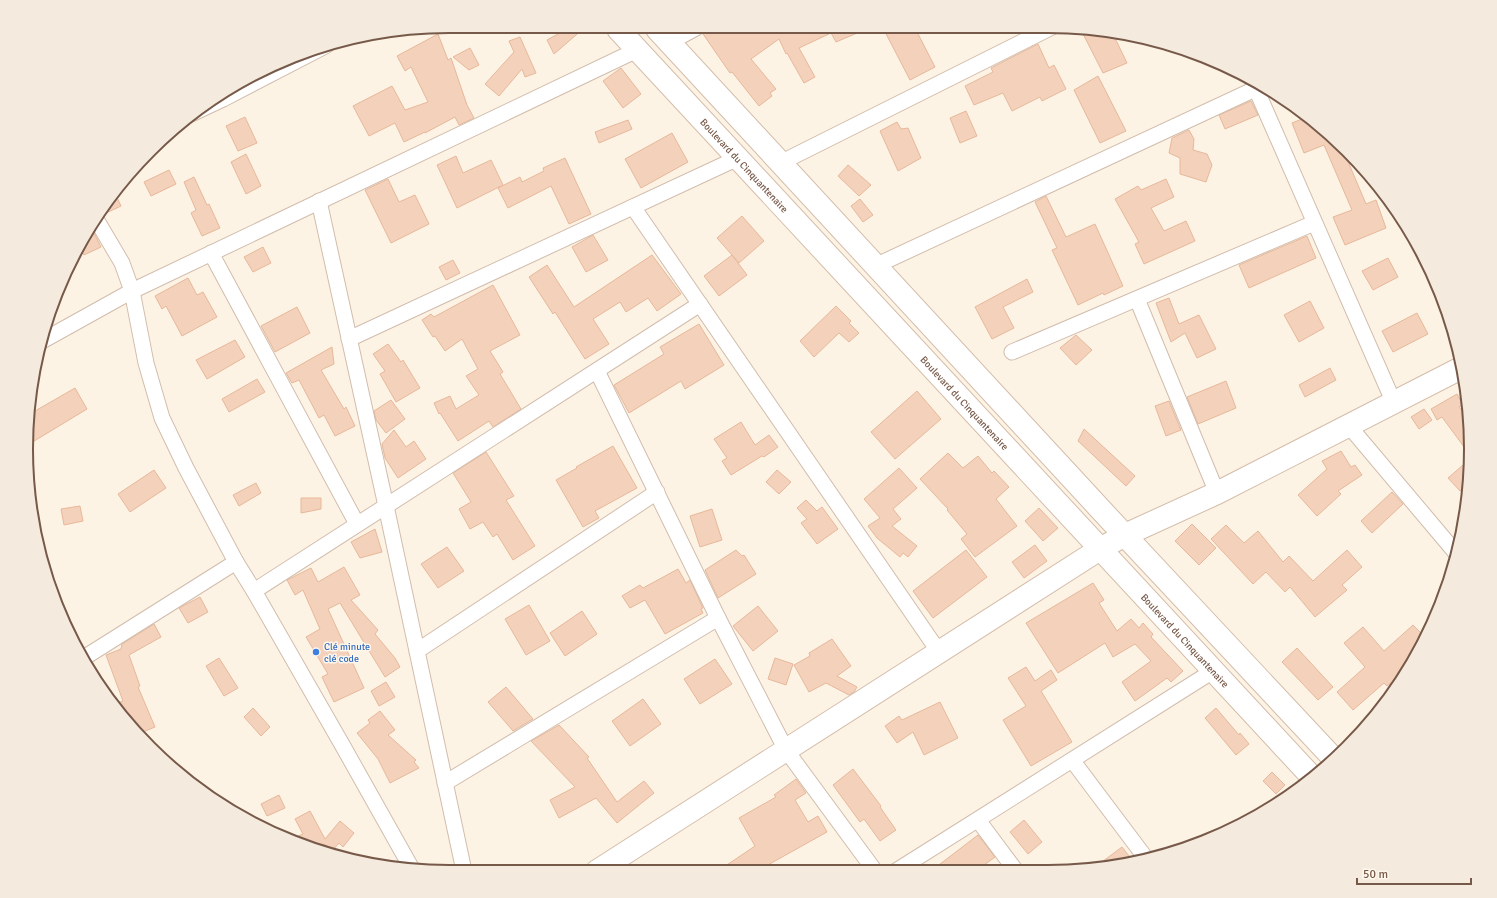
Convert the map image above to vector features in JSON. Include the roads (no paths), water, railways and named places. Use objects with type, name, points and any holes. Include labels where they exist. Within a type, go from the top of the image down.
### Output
[{"type":"main road","name":"Boulevard du Cinquantenaire","points":[[622,33],[1308,773]]},
{"type":"main road","points":[[664,35],[780,164],[1330,755]]},
{"type":"main road","points":[[605,865],[1100,549],[1125,535],[1217,493],[1456,370]]},
{"type":"street","points":[[780,164],[1040,33]]},
{"type":"street","points":[[48,338],[132,291],[637,50]]},
{"type":"street","points":[[234,93],[280,69]]},
{"type":"street","points":[[875,266],[1252,87]]},
{"type":"street","points":[[1255,89],[1394,403]]},
{"type":"street","points":[[349,339],[738,158]]},
{"type":"street","points":[[319,201],[463,865]]},
{"type":"street","points":[[633,207],[939,652]]},
{"type":"street","points":[[1012,352],[1314,223]]},
{"type":"street","points":[[99,224],[122,263],[132,291],[146,363],[162,418],[186,468],[236,562],[408,862]]},
{"type":"street","points":[[211,253],[357,524]]},
{"type":"street","points":[[1137,299],[1217,493]]},
{"type":"street","points":[[254,591],[700,304]]},
{"type":"street","points":[[596,371],[718,618],[786,750],[871,865]]},
{"type":"street","points":[[1349,426],[1452,549]]},
{"type":"street","points":[[417,651],[656,492]]},
{"type":"street","points":[[88,655],[236,562]]},
{"type":"street","points":[[445,783],[718,618]]},
{"type":"street","points":[[906,865],[1213,671]]},
{"type":"street","points":[[1072,760],[1143,854]]},
{"type":"street","points":[[978,820],[1012,865]]},
{"type":"place","name":"Clé minute clé code","points":[[316,652]]}]
